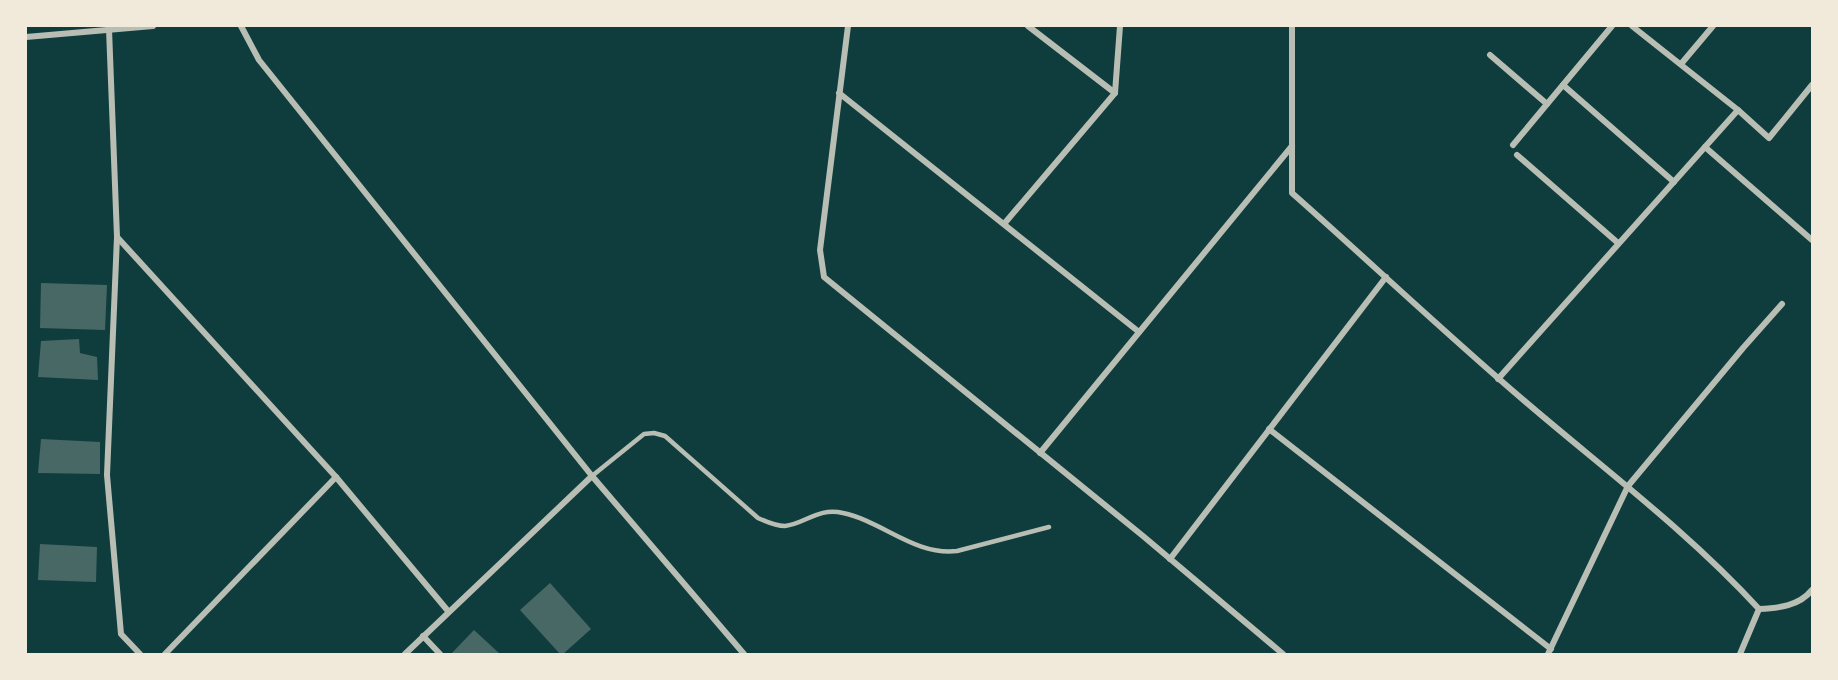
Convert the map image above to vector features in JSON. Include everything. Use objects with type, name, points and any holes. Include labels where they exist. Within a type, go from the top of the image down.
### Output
[{"type":"street","points":[[26,37],[153,26]]},
{"type":"street","points":[[241,26],[259,60],[592,476],[744,654]]},
{"type":"street","points":[[848,26],[820,250],[824,277],[1283,654]]},
{"type":"street","points":[[1028,26],[1115,93]]},
{"type":"street","points":[[1004,224],[1115,93],[1120,26]]},
{"type":"street","points":[[1292,26],[1292,193],[1498,379],[1628,486],[1704,553],[1759,609],[1784,608],[1807,596],[1812,590]]},
{"type":"street","points":[[1513,145],[1612,26]]},
{"type":"street","points":[[1632,26],[1738,110],[1768,138],[1812,85]]},
{"type":"street","points":[[1681,64],[1713,26]]},
{"type":"street","points":[[109,29],[117,237],[107,475],[121,634],[140,654]]},
{"type":"street","points":[[1490,55],[1547,104]]},
{"type":"street","points":[[1563,85],[1674,182]]},
{"type":"street","points":[[839,93],[1139,332]]},
{"type":"street","points":[[1498,379],[1738,110]]},
{"type":"street","points":[[1040,453],[1292,146]]},
{"type":"street","points":[[1705,147],[1812,240]]},
{"type":"street","points":[[1517,155],[1618,243]]},
{"type":"street","points":[[117,237],[336,477],[448,611]]},
{"type":"street","points":[[1170,559],[1386,277]]},
{"type":"street","points":[[1269,429],[1549,652],[1628,486],[1782,304]]},
{"type":"street","points":[[405,654],[592,476]]},
{"type":"street","points":[[165,654],[336,477]]},
{"type":"street","points":[[1740,654],[1759,609]]},
{"type":"street","points":[[423,636],[440,654]]},
{"type":"lane","points":[[592,476],[644,434],[654,433],[665,436],[758,518],[773,525],[786,526],[821,512],[840,512],[857,517],[927,549],[942,553],[1049,527]]},
{"type":"building","points":[[41,283],[107,285],[105,330],[40,328]]},
{"type":"building","points":[[79,339],[80,353],[97,357],[98,380],[38,377],[41,341]]},
{"type":"building","points":[[41,439],[100,442],[100,474],[38,473]]},
{"type":"building","points":[[40,544],[97,547],[96,582],[38,580]]},
{"type":"building","points":[[550,583],[591,629],[563,654],[560,654],[520,610]]},
{"type":"building","points":[[474,630],[500,654],[451,654]]}]
